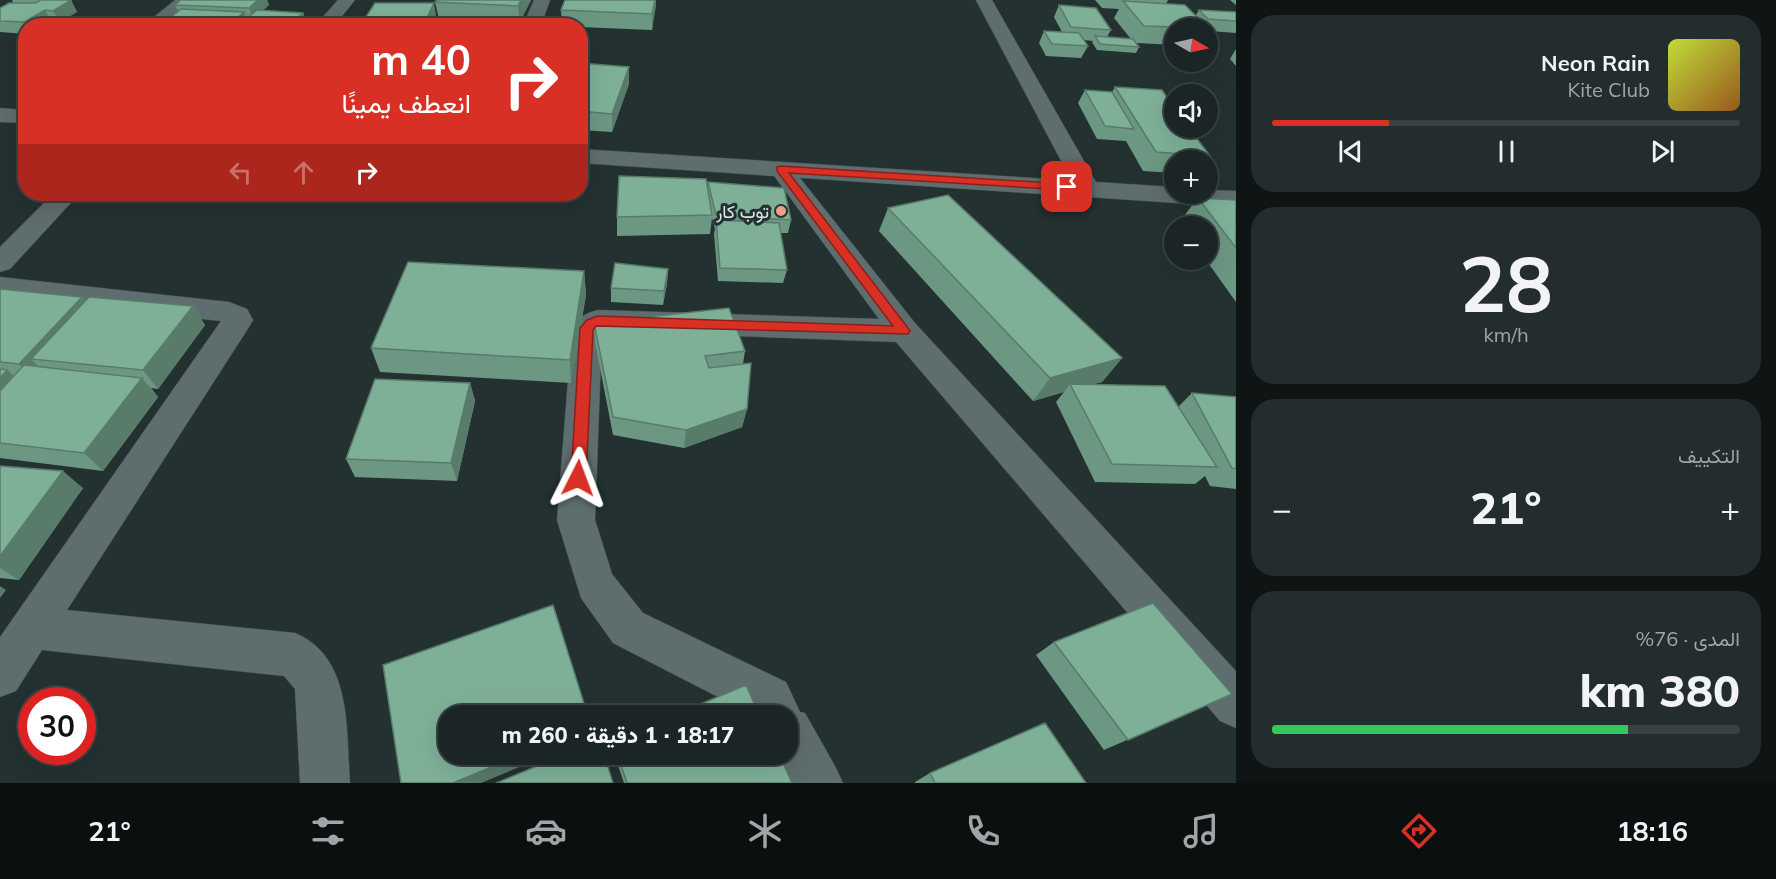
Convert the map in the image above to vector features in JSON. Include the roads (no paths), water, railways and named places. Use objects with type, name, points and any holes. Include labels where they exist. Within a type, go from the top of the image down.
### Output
[{"type":"street","points":[[162,18],[186,0]]},
{"type":"street","points":[[331,18],[347,0]]},
{"type":"street","points":[[535,18],[542,0]]},
{"type":"street","points":[[984,0],[1088,189]]},
{"type":"street","points":[[0,115],[18,116]]},
{"type":"street","points":[[588,157],[1236,199]]},
{"type":"street","points":[[781,169],[903,331],[1236,705]]},
{"type":"street","points":[[0,263],[60,201]]},
{"type":"street","points":[[0,287],[229,312],[238,320],[34,628],[0,675]]},
{"type":"street","points":[[773,705],[770,699],[628,628],[595,584],[576,520],[586,328],[598,320],[903,331]]},
{"type":"street","points":[[34,628],[294,655],[315,679],[321,709],[325,783]]},
{"type":"street","points":[[798,748],[818,783]]},
{"type":"place","name":"توب كار","points":[[781,211]]}]
